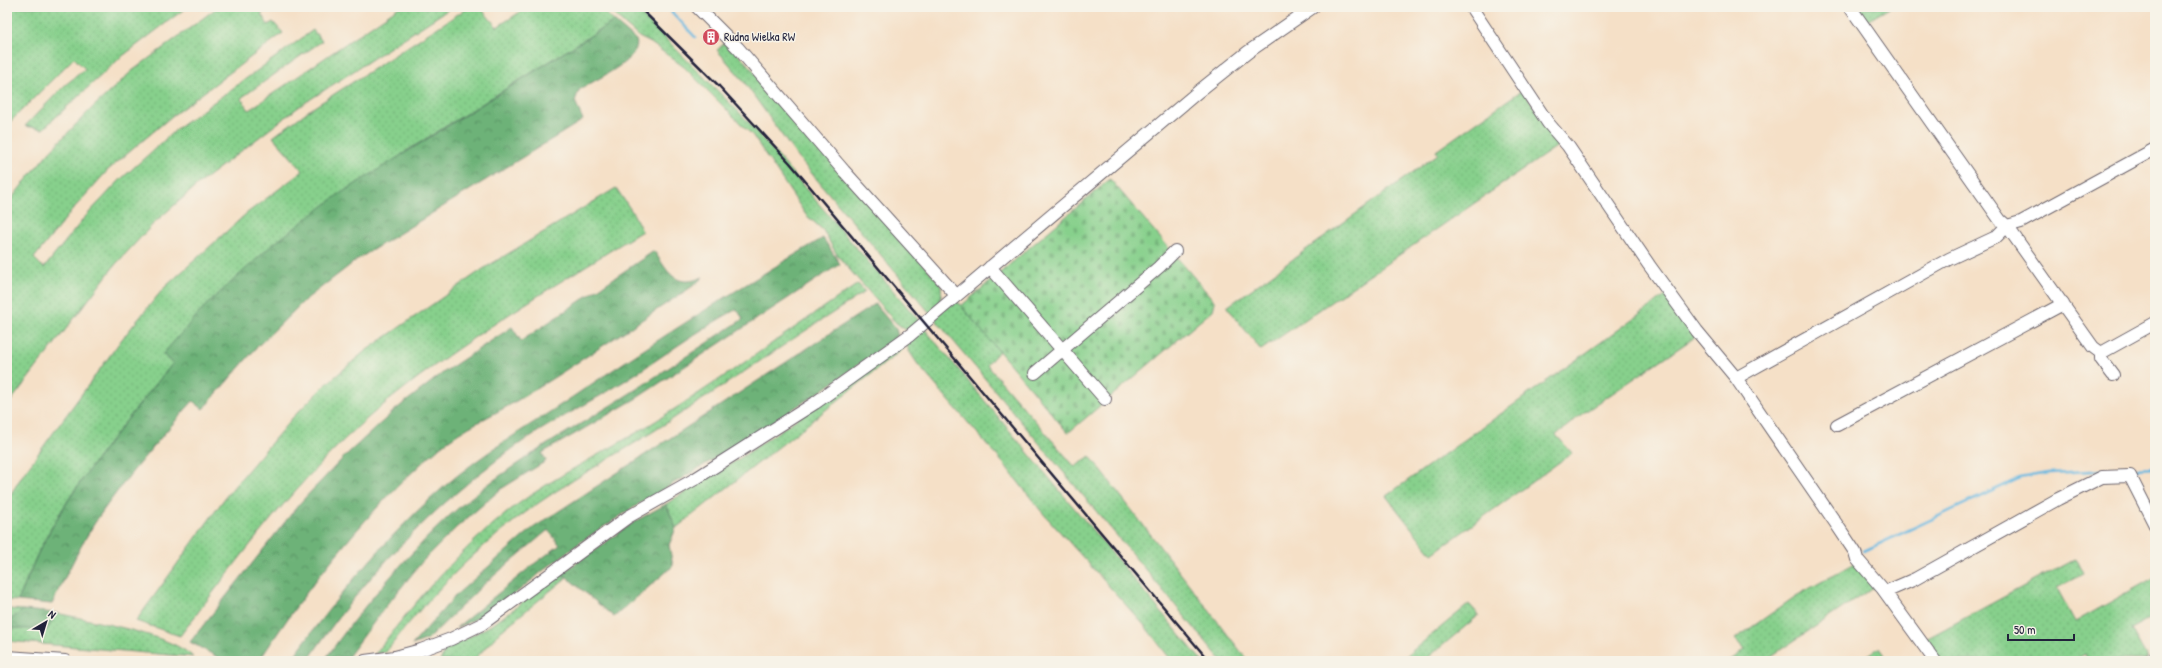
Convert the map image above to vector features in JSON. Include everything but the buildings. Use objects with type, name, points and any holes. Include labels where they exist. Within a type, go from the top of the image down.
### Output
[{"type":"street","points":[[697,7],[738,48],[844,171],[956,295]]},
{"type":"street","points":[[365,661],[423,655],[482,624],[628,517],[695,479],[815,403],[910,335],[1199,91],[1254,48],[1313,7]]},
{"type":"street","points":[[1471,7],[1548,123],[1568,146],[1649,265],[1697,331],[1736,378],[1835,522],[1855,552],[1857,559],[1866,567],[1935,661]]},
{"type":"street","points":[[1850,7],[2000,220],[2007,226],[2093,347],[2101,353]]},
{"type":"street","points":[[1736,378],[1942,263],[1996,236],[2007,226],[2016,224],[2155,149]]},
{"type":"street","points":[[1035,373],[1160,267],[1175,251]]},
{"type":"street","points":[[990,267],[1105,398]]},
{"type":"street","points":[[1837,425],[2063,304]]},
{"type":"street","points":[[2101,353],[2155,323]]},
{"type":"street","points":[[2101,353],[2101,359],[2113,375]]},
{"type":"street","points":[[1885,592],[1915,579],[2058,498],[2102,476],[2130,476],[2155,525]]},
{"type":"street","points":[[7,657],[65,661]]},
{"type":"street","points":[[2148,661],[2155,658]]},
{"type":"green space","points":[[7,7],[187,7],[120,58],[43,129],[25,126],[64,86],[85,69],[74,58],[7,125]]},
{"type":"green space","points":[[218,7],[271,7],[261,14],[268,25],[273,22],[283,33],[172,116],[108,170],[74,208],[34,258],[44,268],[85,217],[120,180],[178,128],[313,30],[322,41],[241,98],[249,110],[399,7],[452,7],[300,106],[202,181],[154,223],[115,265],[7,406],[7,204],[48,153],[91,109],[132,71]]},
{"type":"green space","points":[[469,7],[488,7],[483,11],[497,27],[528,7],[599,7],[614,21],[408,150],[163,354],[173,363],[105,448],[58,516],[41,547],[18,601],[7,600],[7,500],[24,473],[122,339],[164,288],[247,213],[303,171],[273,137],[308,111]]},
{"type":"green space","points":[[605,7],[634,7],[746,119],[920,322],[906,330],[896,323],[837,255],[823,230],[806,215],[753,136],[684,67],[651,43],[639,37]]},
{"type":"green space","points":[[1856,7],[1891,7],[1867,21]]},
{"type":"green space","points":[[614,21],[636,40],[636,47],[632,55],[625,62],[579,90],[575,101],[583,120],[358,259],[305,300],[258,346],[203,409],[193,401],[168,429],[100,515],[74,559],[52,604],[18,601],[41,547],[58,516],[105,448],[173,363],[163,354],[206,305],[272,245],[338,195]]},
{"type":"green space","points":[[727,41],[940,283],[942,292],[940,300],[930,313],[796,155],[742,79],[717,50]]},
{"type":"green space","points":[[1522,90],[1562,143],[1261,350],[1227,307],[1438,154],[1436,151]]},
{"type":"green space","points":[[1110,179],[1215,302],[1213,310],[1068,433],[961,306]]},
{"type":"green space","points":[[616,188],[633,213],[642,231],[480,333],[388,401],[358,427],[303,482],[277,512],[180,636],[136,621],[227,495],[294,416],[323,387],[364,352],[483,269]]},
{"type":"green space","points":[[823,238],[840,264],[637,398],[542,453],[546,461],[501,489],[457,527],[421,563],[348,657],[326,658],[353,621],[383,585],[447,518],[491,482],[514,466],[632,392],[743,319],[737,309],[708,326],[637,373],[539,431],[483,471],[427,519],[376,572],[352,600],[309,659],[292,659],[345,589],[364,567],[404,524],[446,485],[504,442],[660,339]]},
{"type":"green space","points":[[654,251],[669,272],[679,280],[686,281],[703,277],[693,286],[562,372],[518,400],[459,433],[440,447],[389,495],[342,548],[299,603],[259,661],[223,660],[190,642],[300,503],[346,455],[395,410],[444,372],[512,327],[521,341]]},
{"type":"green space","points":[[858,284],[865,292],[690,408],[575,479],[522,515],[466,562],[432,596],[386,652],[375,654],[406,614],[457,558],[494,523],[514,507],[566,473],[637,433],[680,406]]},
{"type":"green space","points":[[1667,295],[1698,335],[1582,414],[1556,435],[1572,453],[1432,554],[1386,496]]},
{"type":"green space","points":[[956,300],[999,351],[987,365],[1075,467],[1090,456],[1248,661],[1222,661],[934,318]]},
{"type":"green space","points":[[875,304],[896,329],[898,336],[895,339],[824,389],[734,447],[639,504],[585,539],[510,598],[480,617],[456,628],[534,564],[560,545],[548,530],[483,585],[428,639],[412,645],[457,594],[533,528]]},
{"type":"green space","points":[[923,327],[1202,661],[1172,661],[1144,625],[1041,511],[1004,464],[919,366],[909,351],[906,343]]},
{"type":"green space","points":[[902,346],[903,349],[676,528],[666,504],[742,457]]},
{"type":"green space","points":[[666,504],[676,528],[669,545],[673,566],[614,617],[562,573],[634,522]]},
{"type":"green space","points":[[2076,558],[2084,574],[2057,588],[2075,622],[2155,577],[2155,616],[2131,629],[2148,659],[2143,661],[2088,661],[2085,654],[2073,661],[1938,661],[1924,640]]},
{"type":"green space","points":[[1857,562],[1877,585],[1764,661],[1729,661],[1745,650],[1735,639],[1796,596]]},
{"type":"green space","points":[[562,573],[566,578],[501,631],[473,661],[440,661],[445,650],[495,623]]},
{"type":"green space","points":[[1469,604],[1479,615],[1424,661],[1400,661]]},
{"type":"green space","points":[[7,609],[23,610],[9,621],[46,630],[56,613],[129,629],[168,642],[183,649],[193,657],[7,641]]},
{"type":"green space","points":[[23,610],[56,613],[47,630],[10,628],[9,621]]},
{"type":"green space","points":[[1879,648],[1888,661],[1859,661]]},
{"type":"waterway","points":[[667,7],[695,37]]},
{"type":"waterway","points":[[1864,551],[2020,478],[2049,473],[2155,468]]},
{"type":"railway","points":[[639,7],[719,86],[790,163],[1209,661]]},
{"type":"place","name":"Rudna Wielka RW","points":[[711,37]]}]
